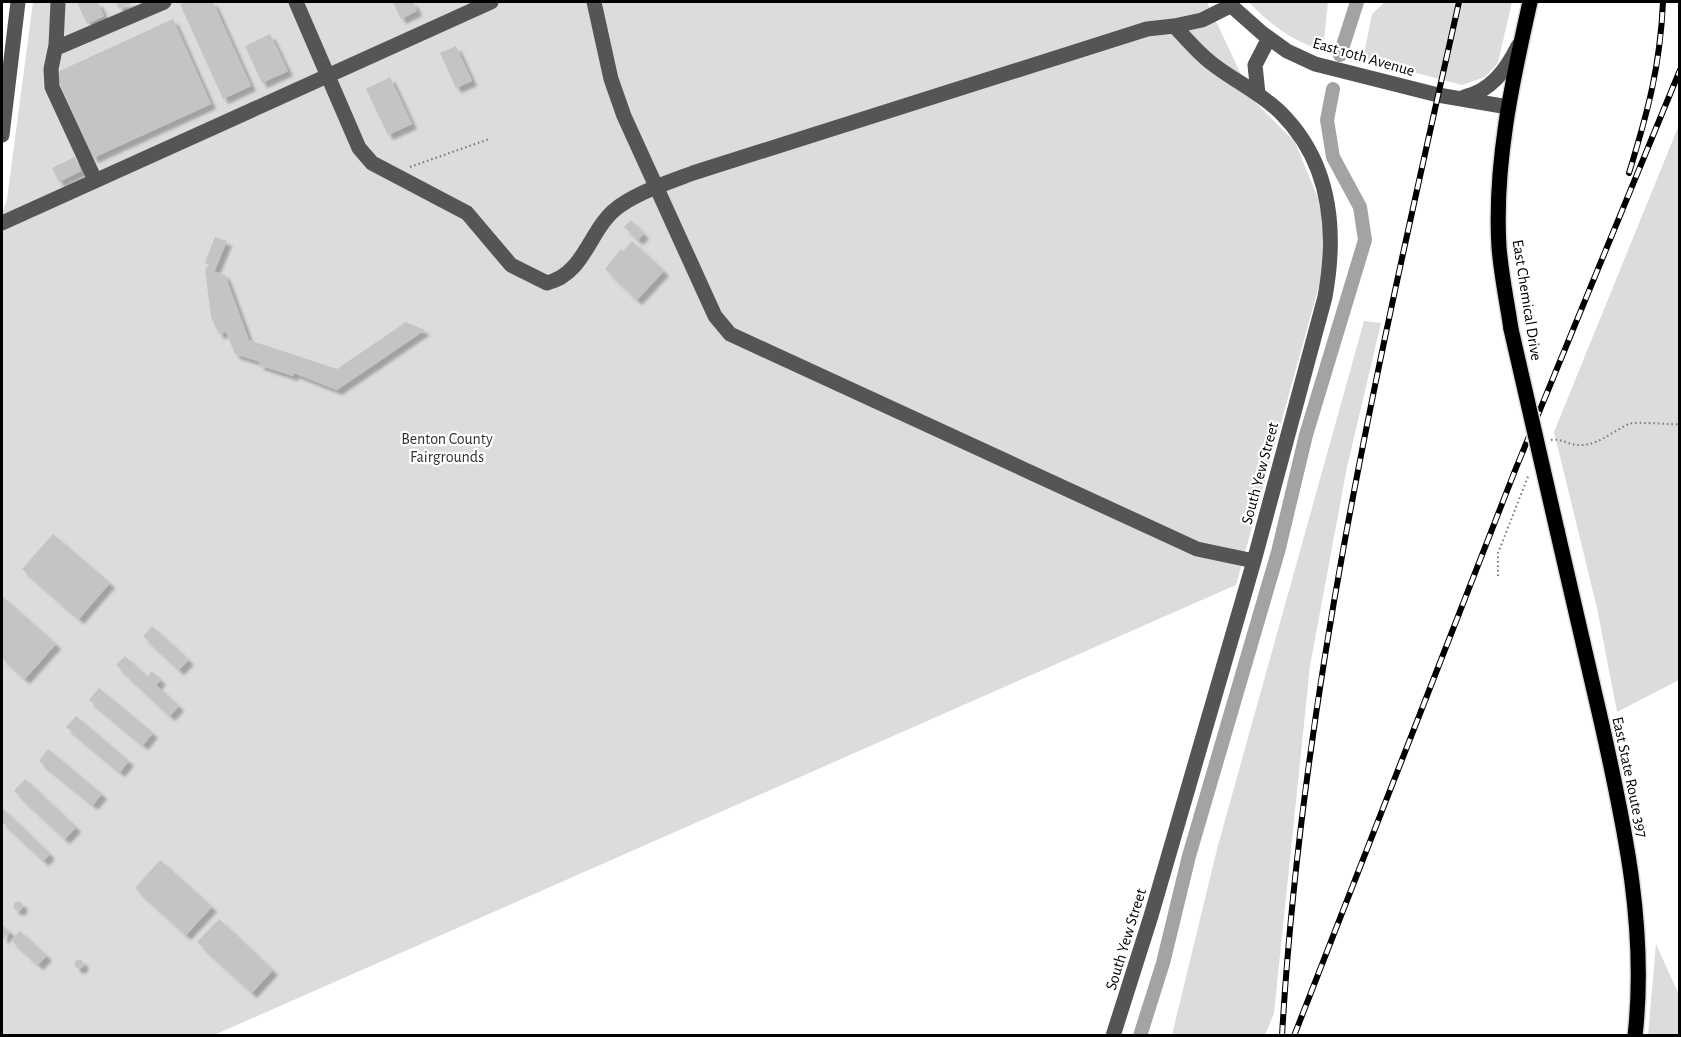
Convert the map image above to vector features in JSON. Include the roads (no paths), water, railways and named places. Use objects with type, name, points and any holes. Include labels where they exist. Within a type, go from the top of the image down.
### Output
[{"type":"main road","name":"East Chemical Drive","points":[[1530,2],[1508,107],[1499,197],[1499,248],[1511,329],[1557,530]]},
{"type":"main road","name":"East State Route 397","points":[[1557,530],[1620,807],[1632,872],[1639,973],[1635,1035]]},
{"type":"street","points":[[2,135],[18,2]]},
{"type":"street","points":[[58,2],[56,45],[51,69],[52,87],[95,180]]},
{"type":"street","points":[[56,45],[61,46],[164,2]]},
{"type":"street","points":[[296,2],[359,148],[372,163],[467,213],[511,265],[547,283],[561,280],[579,262],[608,217],[620,205],[693,173],[1147,28],[1174,26],[1202,20],[1228,4]]},
{"type":"street","points":[[2,223],[491,2]]},
{"type":"street","points":[[594,2],[611,79],[624,116],[715,316],[730,334],[1197,549],[1254,561]]},
{"type":"street","name":"East 10th Avenue","points":[[1228,4],[1287,51],[1315,64],[1508,107]]},
{"type":"street","name":"South Yew Street","points":[[1113,1035],[1151,916],[1254,561],[1325,297],[1332,258],[1331,224],[1325,192],[1314,162],[1296,132],[1281,112],[1210,62],[1174,26]]},
{"type":"street","points":[[1258,94],[1255,65],[1269,38]]},
{"type":"street","points":[[1460,98],[1476,94],[1492,84],[1509,65],[1522,38]]},
{"type":"waterway","points":[[1340,55],[1357,2]]},
{"type":"waterway","points":[[1140,1036],[1163,963],[1189,856],[1278,552],[1306,435],[1365,240],[1360,207],[1333,157],[1327,120],[1333,89]]},
{"type":"railway","points":[[1282,1036],[1292,905],[1307,775],[1327,645],[1375,386],[1459,2]]},
{"type":"railway","points":[[1629,173],[1652,89],[1663,2]]},
{"type":"railway","points":[[1294,1036],[1516,468],[1680,70]]},
{"type":"park label","name":"Benton County Fairgrounds","points":[[447,447]]}]
